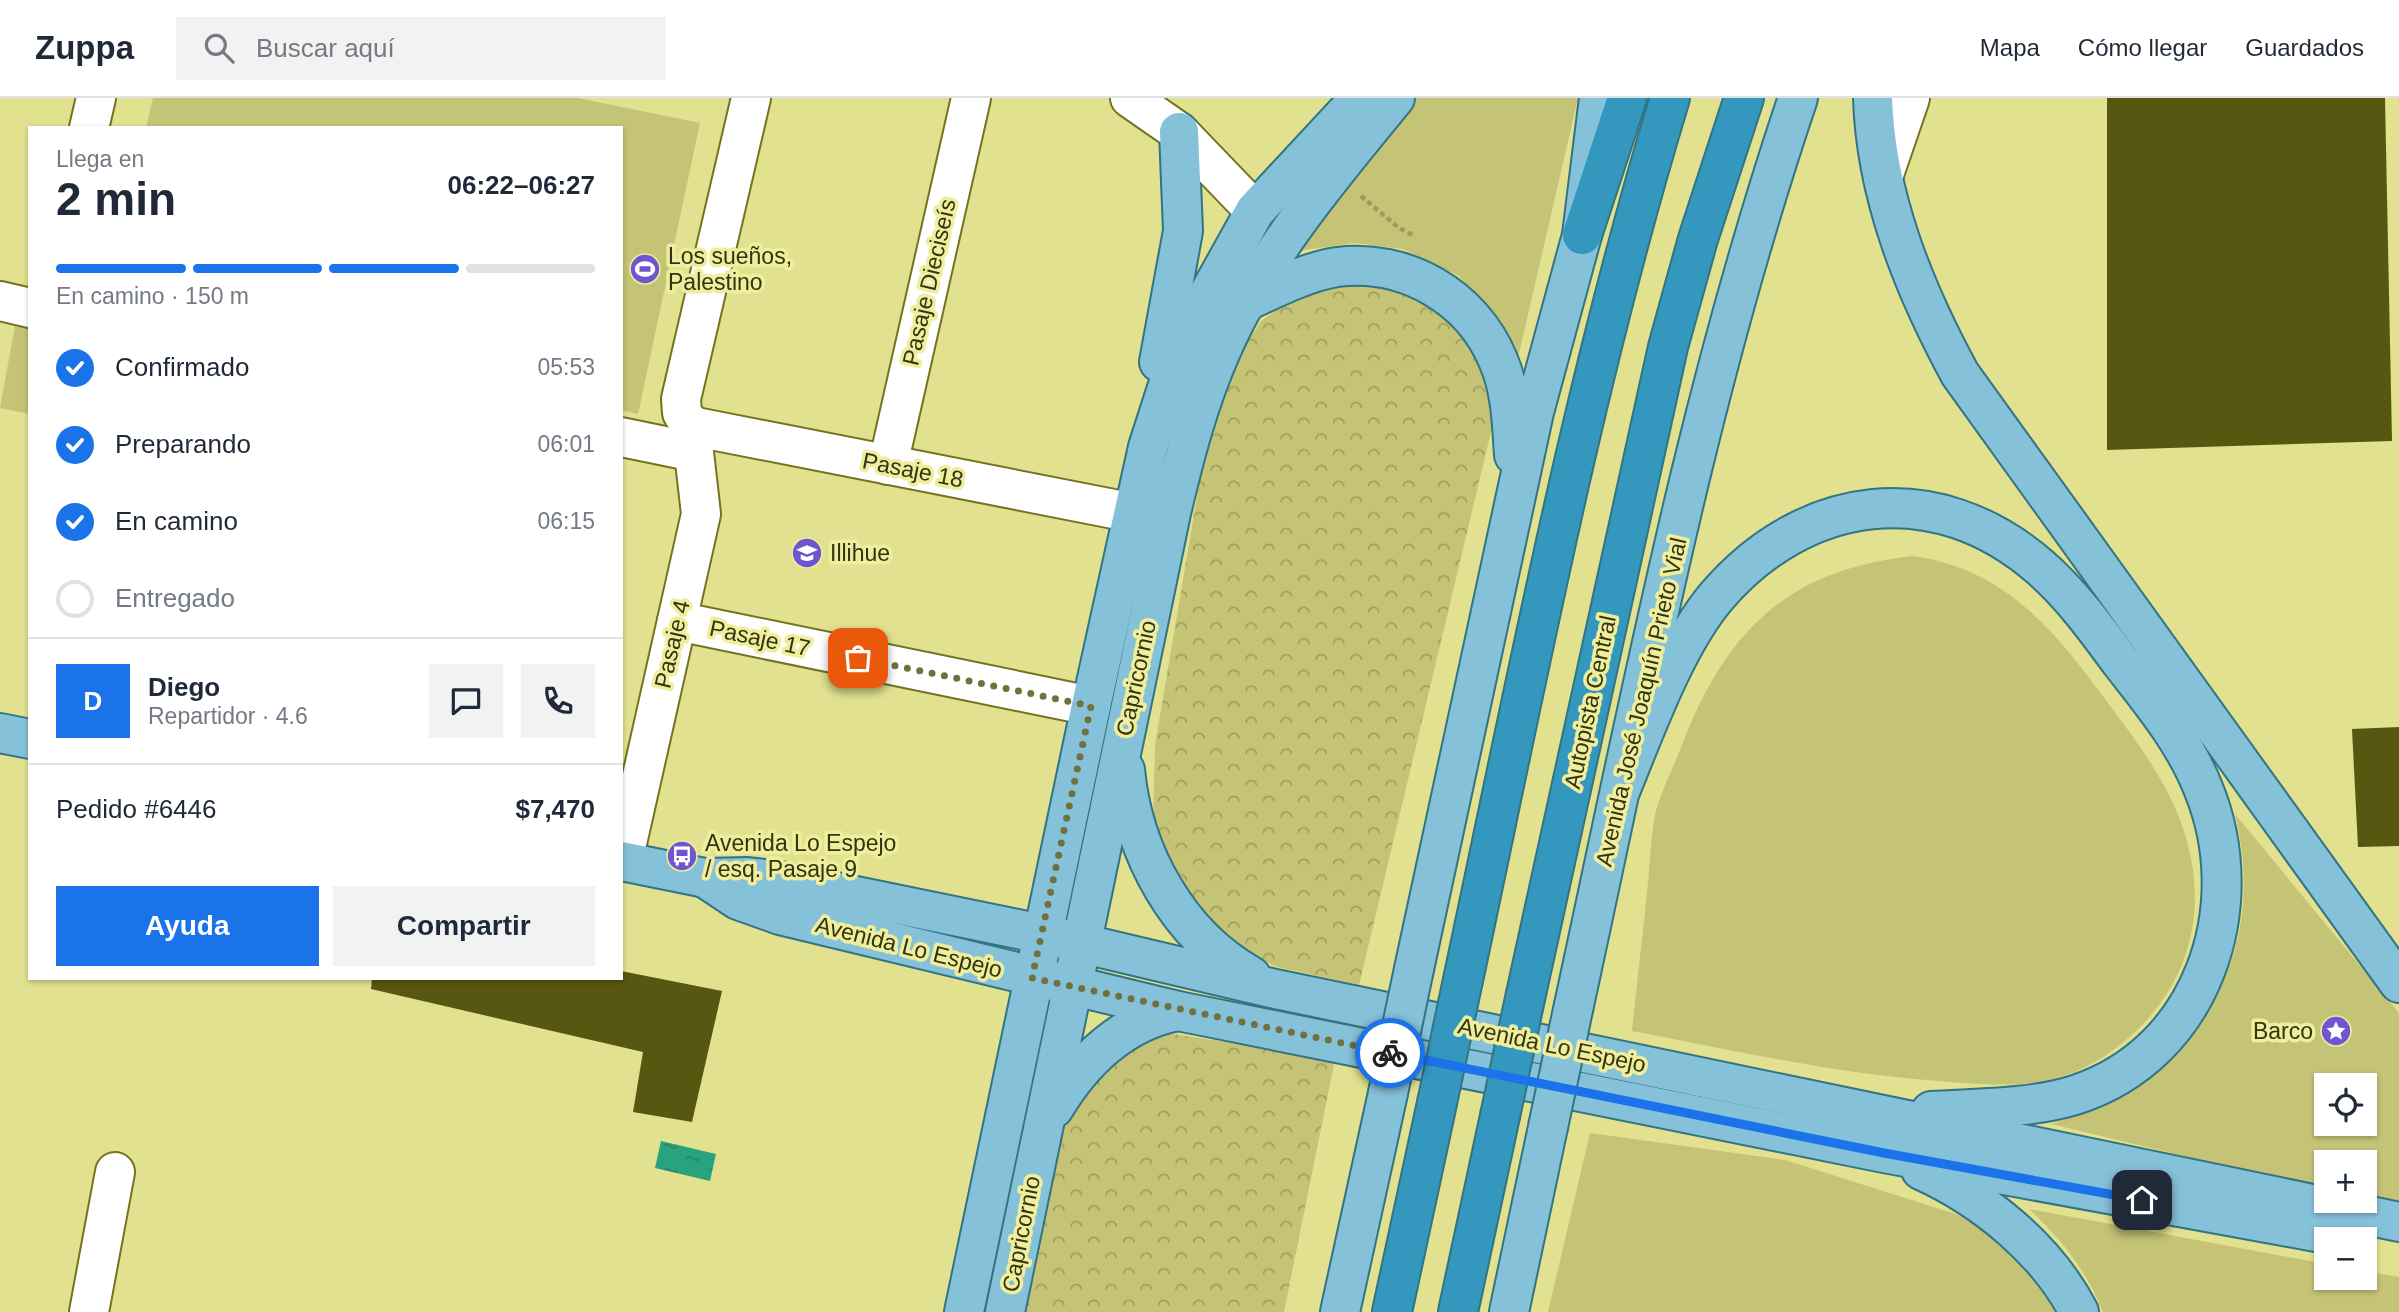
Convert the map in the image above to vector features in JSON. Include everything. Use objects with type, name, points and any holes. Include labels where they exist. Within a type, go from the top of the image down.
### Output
[{"type":"highway","points":[[1582,235],[1627,98]]},
{"type":"highway","points":[[1392,1312],[1588,397],[1638,202],[1670,98]]},
{"type":"highway","name":"Autopista Central","points":[[1458,1312],[1668,347],[1744,98]]},
{"type":"main road","name":"Capricornio","points":[[964,1312],[1032,978],[1148,447],[1170,379],[1192,324],[1255,211],[1360,98]]},
{"type":"main road","name":"Capricornio","points":[[1005,1312],[1183,461],[1210,378],[1247,302],[1318,191],[1395,98]]},
{"type":"main road","points":[[1340,1312],[1515,496],[1546,363],[1582,235],[1599,98]]},
{"type":"main road","name":"Avenida José Joaquín Prieto Vial","points":[[1509,1312],[1621,789],[1713,383],[1743,272],[1798,98]]},
{"type":"main road","points":[[1873,98],[1883,177],[1914,282],[1960,374],[2399,983]]},
{"type":"main road","points":[[1148,447],[1153,397],[1183,231],[1173,115]]},
{"type":"main road","points":[[1247,302],[1257,252],[1255,211],[1286,206],[1318,191]]},
{"type":"main road","points":[[1247,302],[1313,273],[1337,267],[1362,266],[1411,275],[1455,301],[1488,338],[1503,373],[1513,437],[1515,496]]},
{"type":"main road","points":[[1621,789],[1674,670],[1714,600],[1739,572],[1768,548],[1800,528],[1827,517],[1884,507],[1940,513],[1965,521],[1990,532],[2037,564],[2080,607],[2174,732],[2205,791],[2218,845],[2223,890],[2220,923],[2202,982],[2166,1033],[2136,1061],[2097,1086],[2051,1100],[1927,1111],[1875,1111]]},
{"type":"main road","points":[[0,733],[28,739]]},
{"type":"main road","points":[[1123,743],[1126,783],[1135,821],[1151,867],[1168,896],[1188,924],[1213,949],[1271,988]]},
{"type":"main road","name":"Avenida Lo Espejo","points":[[623,861],[705,878],[769,878],[1042,934],[1271,988],[1875,1111],[2399,1222]]},
{"type":"main road","name":"Avenida Lo Espejo","points":[[705,878],[738,900],[780,915],[1032,978],[1178,1011],[1884,1153],[2314,1231]]},
{"type":"main road","points":[[1042,1128],[1080,1069],[1099,1051],[1140,1023],[1178,1011]]},
{"type":"main road","points":[[1884,1153],[1964,1194],[2000,1220],[2045,1261],[2079,1312]]},
{"type":"main road","points":[[2377,1243],[2399,1247]]},
{"type":"street","points":[[89,126],[96,98]]},
{"type":"street","name":"Pasaje 4","points":[[623,857],[701,514],[693,439],[682,413],[681,399],[751,98]]},
{"type":"street","name":"Pasaje Dieciseís","points":[[888,465],[971,98]]},
{"type":"street","points":[[1130,98],[1173,115],[1255,211]]},
{"type":"street","points":[[1883,177],[1910,98]]},
{"type":"street","points":[[0,301],[28,308]]},
{"type":"street","name":"Pasaje 18","points":[[623,437],[693,439],[888,465],[1134,513]]},
{"type":"street","name":"Pasaje 17","points":[[677,621],[1091,706]]},
{"type":"street","points":[[89,1312],[115,1172]]},
{"type":"green space","name":"Los sueños, Palestino","points":[[153,98],[578,98],[700,123],[638,414],[623,410],[623,126],[146,126]]},
{"type":"green space","points":[[1416,98],[1578,98],[1517,362],[1498,326],[1459,276],[1403,249],[1354,243],[1298,251],[1291,246]]},
{"type":"green space","points":[[1373,282],[1424,303],[1458,327],[1480,361],[1495,415],[1359,985],[1274,966],[1235,946],[1187,903],[1153,824],[1155,745],[1206,444],[1224,378],[1261,321],[1306,290]]},
{"type":"green space","points":[[15,326],[28,329],[28,414],[0,408]]},
{"type":"green space","points":[[1913,556],[1946,563],[1975,574],[2026,608],[2089,677],[2160,778],[2180,819],[2194,880],[2190,940],[2180,969],[2165,997],[2134,1033],[2102,1058],[2078,1071],[2024,1084],[1967,1083],[1861,1073],[1632,1031],[1655,815],[1697,709],[1717,672],[1739,641],[1765,614],[1795,593],[1829,576],[1868,564]]},
{"type":"green space","points":[[2235,814],[2399,1013],[2399,1207],[2377,1202],[2377,1150],[2314,1150],[2314,1187],[2051,1124],[2101,1105],[2145,1078],[2181,1046],[2210,1008],[2230,965],[2241,918],[2243,868]]},
{"type":"green space","points":[[1160,1032],[1335,1059],[1284,1312],[1019,1312],[1057,1130],[1116,1051]]},
{"type":"green space","points":[[1590,1133],[1785,1160],[1959,1215],[1991,1235],[2016,1257],[2060,1312],[1548,1312]]},
{"type":"green space","points":[[2029,1209],[2314,1262],[2314,1290],[2377,1290],[2377,1273],[2399,1277],[2399,1312],[2103,1312],[2072,1256]]},
{"type":"water","points":[[661,1141],[716,1154],[710,1181],[655,1168]]},
{"type":"building","points":[[2107,98],[2385,98],[2392,441],[2107,450]]},
{"type":"building","points":[[2399,727],[2399,846],[2358,847],[2352,729]]},
{"type":"building","points":[[623,971],[722,991],[692,1122],[633,1112],[643,1052],[371,989],[372,980],[623,980]]},
{"type":"way so far","points":[[858,658],[1091,706],[1032,978],[1178,1011],[1390,1053]]},
{"type":"place","name":"Los sueños, Palestino","points":[[645,269]]},
{"type":"place","name":"Illihue","points":[[807,553]]},
{"type":"place","name":"Avenida Lo Espejo / esq. Pasaje 9","points":[[682,856]]},
{"type":"place","name":"Barco","points":[[2336,1031]]},
{"type":"route","points":[[1390,1053],[1884,1153],[2142,1200]]}]
